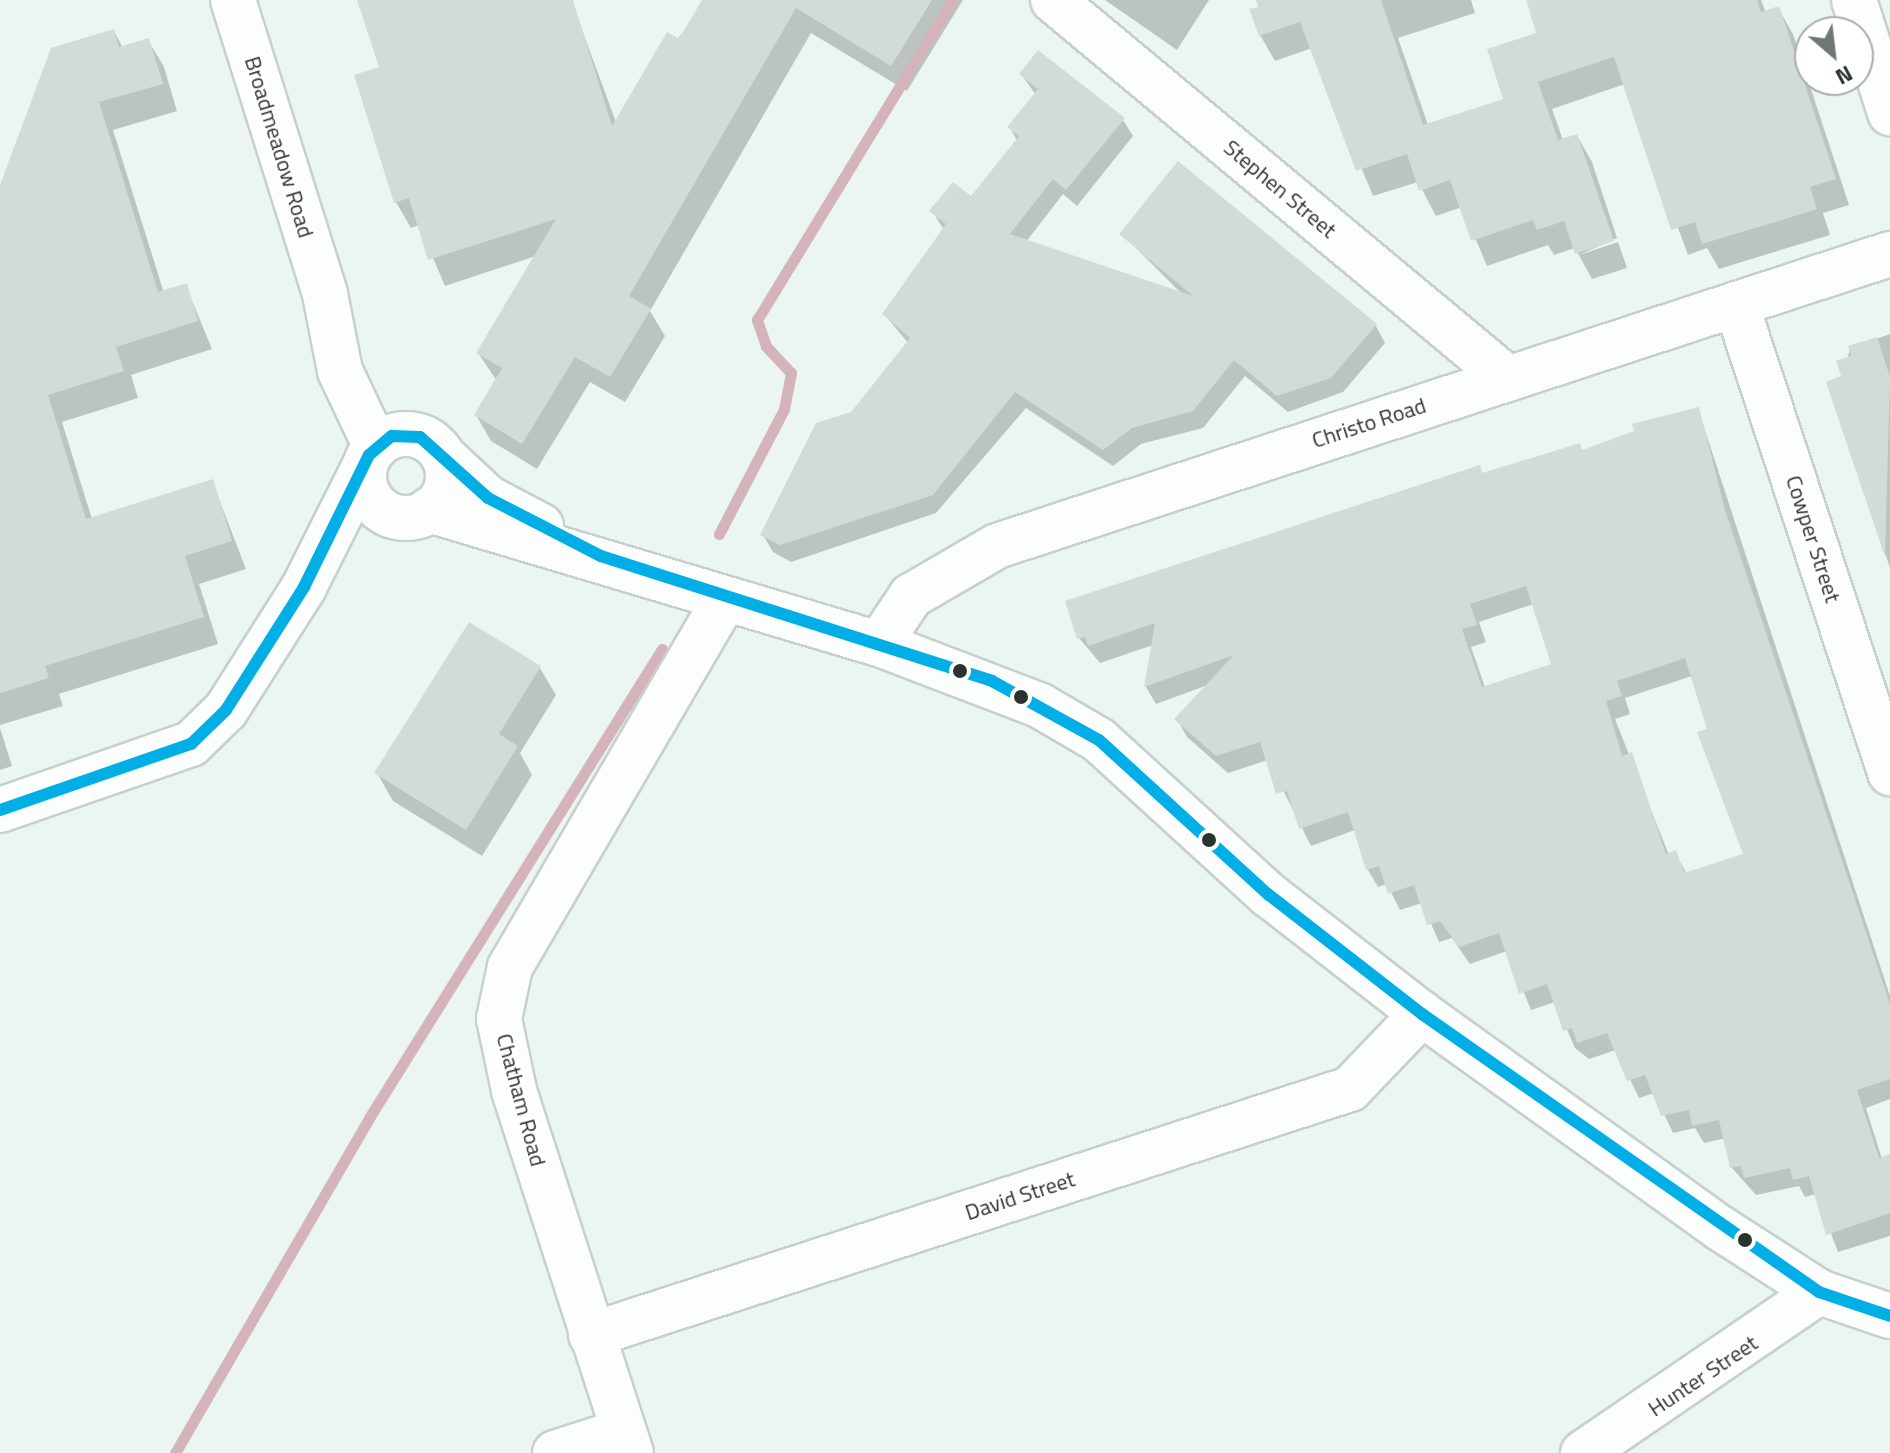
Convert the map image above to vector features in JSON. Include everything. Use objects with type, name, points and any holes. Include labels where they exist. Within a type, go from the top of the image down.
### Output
[{"type":"street","name":"Broadmeadow Road","points":[[233,0],[325,294],[340,371],[370,456]]},
{"type":"street","name":"Stephen Street","points":[[1053,0],[1507,378]]},
{"type":"street","points":[[1854,0],[1890,113]]},
{"type":"street","name":"Christo Road","points":[[879,644],[911,596],[997,546],[1890,254]]},
{"type":"street","name":"Broadmeadow Road","points":[[325,294],[378,391],[488,498],[601,556]]},
{"type":"street","name":"Cowper Street","points":[[1736,304],[1890,773]]},
{"type":"street","points":[[0,810],[191,744],[226,710],[304,587],[370,456],[401,434],[436,448],[447,486],[415,514],[304,587]]},
{"type":"street","points":[[370,456],[368,496],[415,514],[601,556],[725,599],[992,681],[1099,740],[1269,895],[1422,1014],[1819,1292],[1890,1316]]},
{"type":"street","name":"Chatham Road","points":[[627,1442],[591,1335],[499,1019],[510,967],[725,599]]},
{"type":"street","name":"David Street","points":[[591,1335],[1350,1089],[1422,1014]]},
{"type":"street","name":"Hunter Street","points":[[1583,1453],[1819,1292]]},
{"type":"street","points":[[555,1453],[627,1442]]},
{"type":"building","points":[[357,0],[573,0],[612,126],[667,32],[679,39],[702,0],[932,0],[891,66],[796,8],[629,296],[651,309],[610,377],[575,357],[522,444],[474,415],[502,368],[476,353],[556,219],[428,260],[409,198],[394,203],[354,75],[379,67]]},
{"type":"building","points":[[1256,0],[1381,0],[1423,125],[1503,99],[1487,49],[1536,33],[1526,0],[1757,0],[1761,12],[1779,6],[1794,52],[1794,96],[1809,96],[1836,179],[1810,187],[1817,209],[1782,220],[1702,244],[1695,222],[1671,230],[1614,57],[1538,82],[1558,140],[1577,134],[1614,241],[1575,254],[1564,221],[1537,230],[1533,220],[1471,241],[1450,180],[1419,191],[1407,154],[1356,171],[1300,22],[1259,36],[1249,9],[1258,7]]},
{"type":"building","points":[[114,29],[119,47],[149,38],[163,84],[99,102],[158,292],[187,283],[198,321],[116,347],[124,371],[48,395],[86,519],[213,479],[232,541],[185,556],[204,617],[45,666],[49,678],[0,693],[0,185],[51,48]]},
{"type":"building","points":[[1038,50],[1125,118],[1066,190],[1053,179],[1010,234],[1193,296],[1119,234],[1178,161],[1377,324],[1331,378],[1277,396],[1234,360],[1193,411],[1132,428],[1103,450],[1015,392],[933,495],[780,545],[760,535],[816,423],[851,412],[910,338],[882,314],[946,224],[929,211],[953,182],[971,196],[1019,136],[1007,127],[1038,89],[1019,74]]},
{"type":"building","points":[[1877,337],[1890,377],[1885,557],[1826,382],[1841,376],[1836,361],[1851,356],[1848,346]]},
{"type":"building","points":[[1699,407],[1725,510],[1890,1004],[1890,1079],[1857,1090],[1879,1158],[1890,1154],[1890,1213],[1826,1235],[1809,1176],[1793,1180],[1790,1168],[1744,1178],[1741,1166],[1730,1168],[1719,1120],[1692,1126],[1689,1110],[1661,1116],[1645,1075],[1627,1081],[1607,1033],[1577,1043],[1572,1028],[1563,1031],[1547,984],[1519,994],[1499,933],[1459,947],[1440,921],[1427,925],[1414,885],[1388,894],[1379,866],[1366,870],[1348,812],[1299,829],[1287,791],[1276,794],[1260,742],[1216,756],[1174,719],[1234,655],[1144,687],[1155,623],[1088,646],[1085,637],[1077,639],[1065,601],[1480,465],[1482,473],[1580,443],[1582,450],[1634,431],[1632,424]],"holes":[[[1526,586],[1551,664],[1482,687],[1462,629],[1477,625],[1470,604]],[[1685,658],[1707,729],[1697,732],[1743,854],[1684,873],[1676,850],[1666,854],[1632,752],[1622,756],[1606,701],[1622,696],[1617,681]]]},
{"type":"building","points":[[469,622],[541,666],[499,734],[518,746],[466,830],[374,773]]},
{"type":"waterway","points":[[719,534],[784,409],[791,373],[766,346],[757,320],[952,0]]},
{"type":"waterway","points":[[175,1453],[369,1118],[662,649]]},
{"type":"transit line","points":[[0,810],[191,744],[226,710],[304,587],[369,455],[392,436],[420,437],[488,498],[601,556],[992,681],[1099,740],[1269,895],[1422,1014],[1819,1292],[1890,1316]]}]
